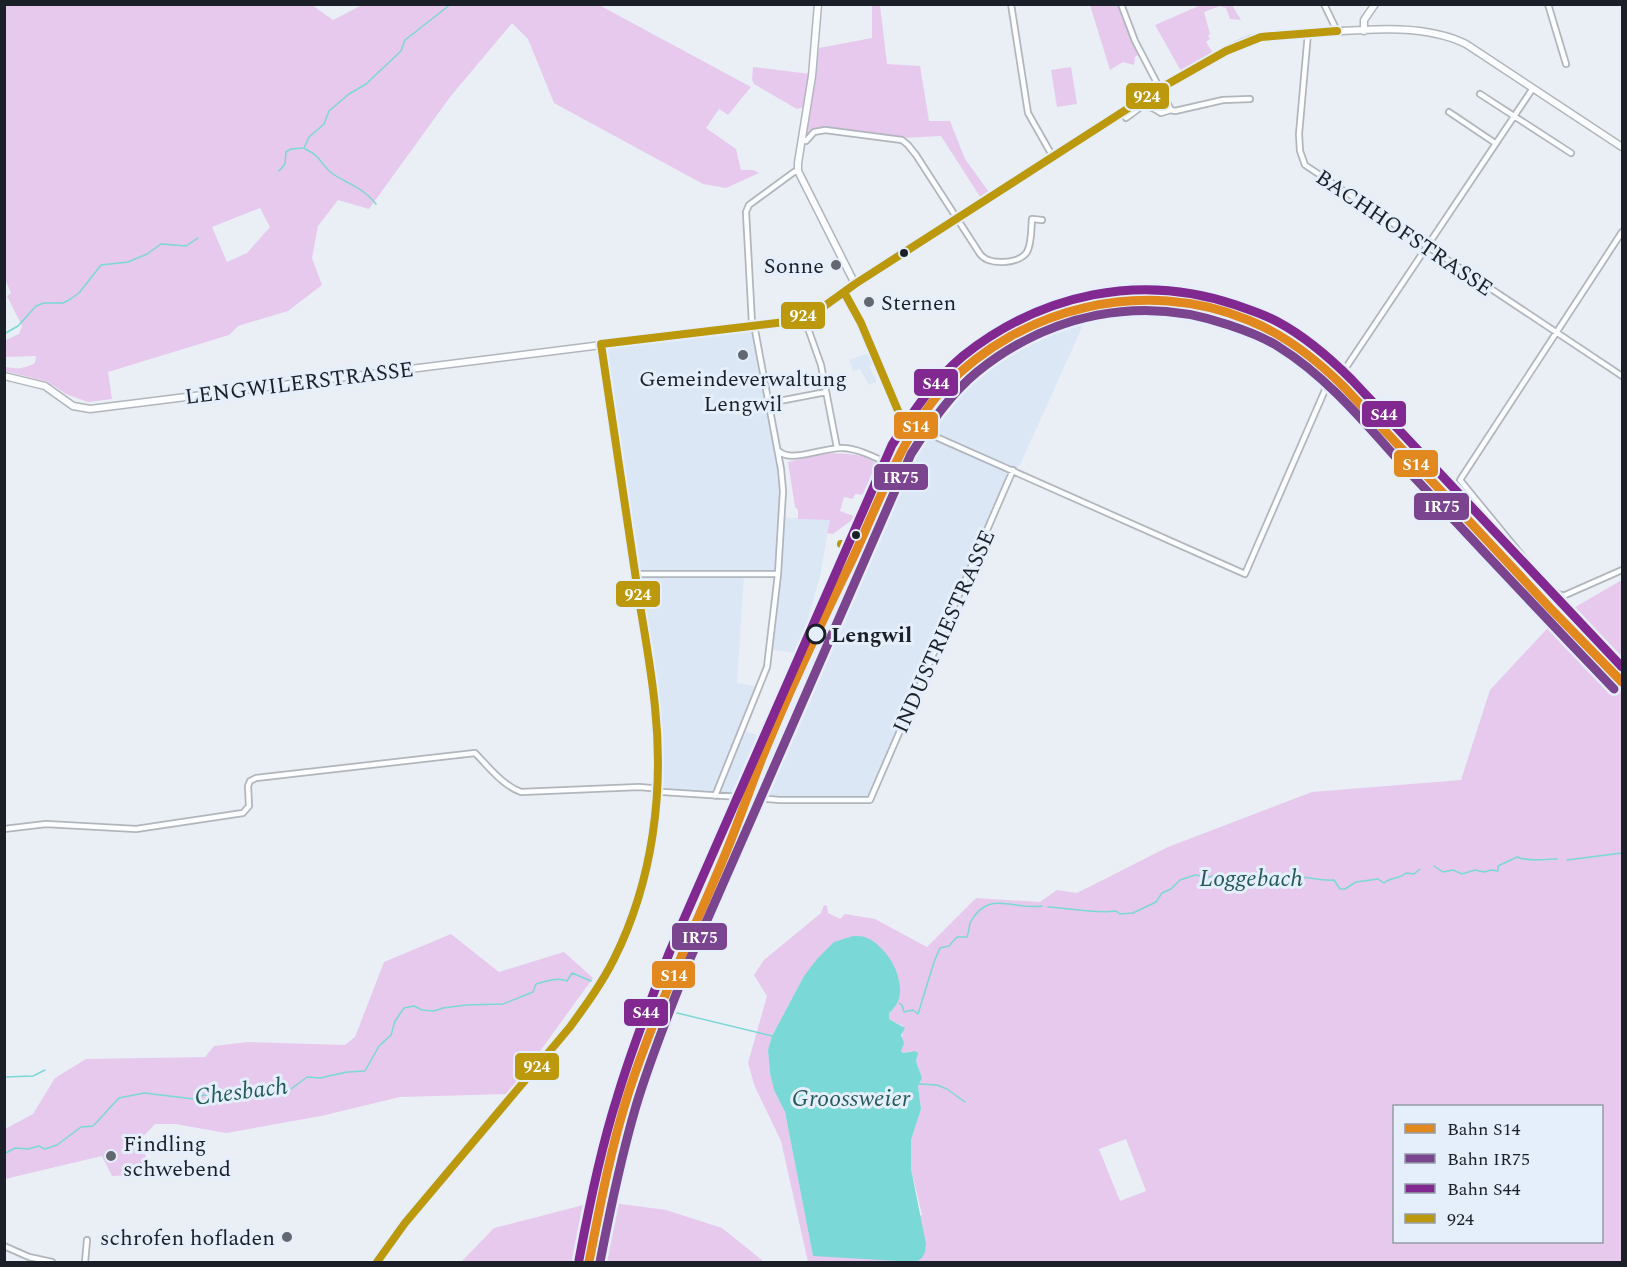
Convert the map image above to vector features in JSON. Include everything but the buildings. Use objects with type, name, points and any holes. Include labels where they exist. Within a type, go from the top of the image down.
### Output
[{"type":"street","points":[[818,4],[814,59],[798,171],[855,284]]},
{"type":"street","points":[[1011,4],[1028,113],[1053,156]]},
{"type":"street","points":[[1121,4],[1131,33],[1171,110]]},
{"type":"street","points":[[1324,4],[1337,31]]},
{"type":"street","points":[[1366,4],[1370,11]]},
{"type":"street","points":[[1364,31],[1364,20],[1375,4]]},
{"type":"street","points":[[1548,4],[1566,64]]},
{"type":"street","name":"LENGWILERSTRASSE","points":[[4,376],[45,386],[73,406],[90,409],[601,344],[778,324],[826,306],[855,284],[1161,88],[1226,51],[1250,40],[1275,35],[1337,31],[1415,31],[1456,39],[1623,147]]},
{"type":"street","name":"BACHHOFSTRASSE","points":[[1308,33],[1299,134],[1300,151],[1305,165],[1623,376]]},
{"type":"street","points":[[900,421],[1245,574],[1319,401],[1343,372],[1533,88]]},
{"type":"street","points":[[1480,94],[1571,153]]},
{"type":"street","points":[[1126,118],[1147,105],[1161,113],[1223,100],[1250,99]]},
{"type":"street","points":[[1449,112],[1495,143]]},
{"type":"street","points":[[802,140],[806,141],[814,132],[825,130],[902,140],[916,155],[983,258],[992,262],[1019,258],[1026,252],[1032,219]]},
{"type":"street","points":[[715,796],[767,668],[778,574],[783,491],[778,450],[752,323],[746,212],[749,205],[798,171]]},
{"type":"street","points":[[1023,218],[1042,220]]},
{"type":"street","points":[[1623,231],[1460,480],[1550,590],[1563,596],[1623,570]]},
{"type":"street","points":[[844,292],[861,323],[899,413],[900,421],[866,514]]},
{"type":"street","points":[[804,316],[821,365],[837,448]]},
{"type":"street","points":[[377,1263],[405,1223],[570,1027],[593,995],[620,948],[637,905],[652,845],[657,790],[657,725],[601,344]]},
{"type":"street","points":[[769,403],[826,392]]},
{"type":"street","points":[[778,450],[788,457],[837,448],[860,452],[885,462]]},
{"type":"street","name":"INDUSTRIESTRASSE","points":[[755,798],[870,800],[1013,470]]},
{"type":"street","points":[[635,574],[778,574]]},
{"type":"street","points":[[4,829],[46,824],[136,829],[243,813],[249,806],[248,786],[250,781],[256,778],[475,753],[502,781],[512,789],[521,792],[639,787],[741,797]]},
{"type":"street","points":[[85,1263],[87,1240]]},
{"type":"street","points":[[4,1246],[29,1257],[52,1263]]},
{"type":"shaded area","points":[[5,5],[312,5],[333,20],[362,5],[599,5],[751,87],[728,115],[719,109],[706,128],[736,149],[741,170],[753,170],[759,173],[726,188],[703,184],[554,103],[528,39],[512,23],[450,97],[369,209],[338,200],[318,226],[312,258],[322,285],[288,311],[238,326],[229,335],[108,372],[112,399],[88,402],[66,394],[48,382],[5,371],[5,367],[20,368],[31,365],[35,363],[36,356],[5,357],[5,339],[19,334],[22,326],[7,296],[11,293],[5,279]],"holes":[[[260,208],[270,227],[247,253],[227,262],[212,227]]]},
{"type":"shaded area","points":[[872,5],[880,5],[887,64],[920,66],[929,121],[950,121],[965,159],[989,192],[981,198],[941,136],[901,138],[820,128],[806,136],[819,48],[872,38]]},
{"type":"shaded area","points":[[1090,5],[1118,5],[1139,54],[1135,57],[1134,65],[1123,62],[1110,70]]},
{"type":"shaded area","points":[[1201,5],[1232,5],[1241,20],[1230,19],[1226,8],[1220,6],[1204,12],[1210,34],[1208,36],[1210,39],[1206,42],[1213,53],[1181,71],[1155,25]]},
{"type":"shaded area","points":[[753,67],[810,74],[804,107],[797,109],[754,84]]},
{"type":"shaded area","points":[[1071,67],[1077,104],[1057,107],[1051,70]]},
{"type":"shaded area","points":[[1089,312],[1020,465],[1013,470],[870,800],[757,798],[867,545],[870,546],[920,430],[926,432],[972,373],[1012,343],[1052,323]]},
{"type":"shaded area","points":[[753,326],[778,450],[781,517],[830,520],[820,577],[798,653],[772,650],[780,578],[744,576],[737,683],[759,687],[742,730],[759,736],[734,797],[657,790],[657,725],[601,344]]},
{"type":"shaded area","points":[[869,353],[873,364],[869,366],[877,382],[869,385],[860,369],[853,371],[849,360]]},
{"type":"shaded area","points":[[826,453],[862,456],[879,467],[870,495],[855,494],[853,499],[844,497],[840,511],[856,517],[833,534],[827,533],[830,520],[798,519],[788,462]]},
{"type":"shaded area","points":[[1622,580],[1622,1262],[808,1262],[781,1141],[755,1087],[748,1063],[767,996],[754,975],[764,960],[821,913],[824,905],[827,906],[828,913],[840,919],[845,914],[875,919],[927,947],[976,898],[1040,902],[1057,890],[1077,893],[1168,847],[1312,792],[1461,780],[1490,690],[1558,617]],"holes":[[[804,976],[898,977],[899,997],[896,1006],[889,1013],[889,1019],[903,1026],[901,1051],[903,1053],[911,1051],[917,1057],[916,1061],[922,1078],[918,1086],[921,1109],[911,1140],[911,1169],[922,1215],[813,1256],[785,1112],[774,1090],[770,1073],[768,1050],[772,1036]],[[1126,1139],[1146,1191],[1120,1201],[1099,1149]]]},
{"type":"shaded area","points":[[451,934],[499,972],[564,952],[593,978],[509,1094],[400,1097],[321,1116],[226,1133],[175,1124],[155,1124],[140,1140],[147,1160],[134,1175],[112,1176],[102,1156],[5,1179],[5,1129],[33,1114],[55,1078],[86,1059],[205,1057],[214,1046],[248,1042],[345,1045],[355,1037],[384,962]]},
{"type":"shaded area","points":[[595,1202],[606,1202],[594,1262],[585,1262]]},
{"type":"shaded area","points":[[595,1202],[585,1262],[461,1262],[494,1228]]},
{"type":"shaded area","points":[[606,1202],[666,1210],[722,1228],[763,1261],[769,1262],[594,1262]]},
{"type":"water","name":"Groossweier","points":[[853,936],[865,937],[876,944],[892,962],[900,984],[900,995],[896,1005],[889,1013],[889,1019],[905,1028],[901,1035],[904,1043],[901,1051],[918,1053],[916,1061],[922,1078],[918,1086],[921,1109],[911,1140],[911,1169],[926,1244],[924,1255],[915,1262],[813,1256],[785,1112],[774,1090],[770,1073],[768,1050],[772,1036],[804,976],[834,942]]},
{"type":"waterway","points":[[279,171],[285,164],[286,152],[291,149],[304,148],[309,137],[324,124],[329,111],[349,94],[366,84],[401,51],[405,40],[451,4]]},
{"type":"waterway","points":[[305,149],[315,155],[333,174],[362,191],[376,204]]},
{"type":"waterway","points":[[4,334],[18,326],[36,306],[44,303],[63,303],[79,293],[101,265],[128,262],[147,254],[161,244],[186,246],[198,238]]},
{"type":"waterway","name":"Loggebach","points":[[1567,860],[1622,853]]},
{"type":"waterway","name":"Loggebach","points":[[1434,866],[1443,872],[1453,870],[1462,874],[1475,870],[1498,871],[1498,866],[1517,857],[1532,860],[1557,859]]},
{"type":"waterway","name":"Loggebach","points":[[1048,907],[1116,911],[1120,914],[1133,913],[1156,902],[1162,893],[1171,889],[1180,880],[1195,875],[1209,877],[1219,875],[1239,881],[1277,878],[1288,882],[1302,877],[1334,880],[1340,889],[1345,889],[1356,882],[1378,879],[1384,883],[1406,873],[1414,874],[1420,869]]},
{"type":"waterway","name":"Loggebach","points":[[899,1003],[904,1012],[913,1010],[918,1014],[940,948],[949,946],[957,937],[967,937],[970,923],[977,912],[985,906],[1002,903],[1031,907],[1042,906]]},
{"type":"waterway","name":"Chesbach","points":[[4,1154],[15,1148],[28,1149],[39,1146],[45,1149],[57,1145],[81,1127],[93,1126],[119,1098],[144,1093],[194,1099],[204,1095],[220,1095],[253,1088],[291,1089],[307,1077],[320,1078],[365,1071],[379,1046],[391,1035],[395,1021],[404,1008],[414,1006],[422,1010],[434,1011],[466,1005],[503,1004],[533,992],[536,984],[555,979],[567,981],[572,973],[591,981]]},
{"type":"waterway","name":"Chesbach","points":[[673,1012],[772,1036]]},
{"type":"waterway","points":[[4,1077],[33,1076],[45,1070]]},
{"type":"waterway","points":[[919,1084],[937,1085],[965,1102]]},
{"type":"tunnel","points":[[741,797],[755,798]]},
{"type":"railway","points":[[771,776],[909,466]]},
{"type":"railway","points":[[874,530],[881,507]]},
{"type":"rail line","name":"S44","points":[[579,1260],[595,1179],[611,1118],[656,987],[892,445],[933,386],[952,365],[993,335],[1025,317],[1058,304],[1093,295],[1128,290],[1164,290],[1200,295],[1273,319],[1308,341],[1352,380],[1622,667]]},
{"type":"rail line","name":"S14","points":[[589,1262],[611,1155],[640,1060],[727,850],[772,733],[805,658],[892,470],[917,425],[945,387],[976,359],[1010,337],[1047,319],[1086,307],[1126,301],[1167,301],[1208,307],[1248,320],[1275,333],[1312,358],[1345,388],[1622,682]]},
{"type":"rail line","name":"IR75","points":[[600,1262],[616,1184],[636,1106],[669,1013],[690,959],[911,454],[958,390],[977,372],[1005,352],[1065,323],[1097,315],[1130,311],[1163,311],[1196,316],[1229,325],[1273,343],[1317,375],[1351,408],[1614,689]]},
{"type":"transit line","name":"924","points":[[601,344],[785,322],[819,310],[855,284],[1152,93],[1226,51],[1261,37],[1337,31]]},
{"type":"transit line","name":"924","points":[[841,544],[850,543],[863,523],[900,421],[899,413],[861,323],[844,292]]},
{"type":"transit line","name":"924","points":[[377,1262],[405,1223],[570,1027],[588,1002],[614,959],[627,929],[646,867],[652,836],[658,771],[655,707],[601,344]]},
{"type":"place","name":"Sonne","points":[[836,265]]},
{"type":"place","name":"Sternen","points":[[869,302]]},
{"type":"place","name":"Gemeindeverwaltung Lengwil","points":[[743,355]]},
{"type":"place","name":"Lengwil","points":[[816,634]]},
{"type":"place","name":"Findling schwebend","points":[[111,1156]]},
{"type":"place","name":"schrofen hofladen","points":[[287,1237]]}]
